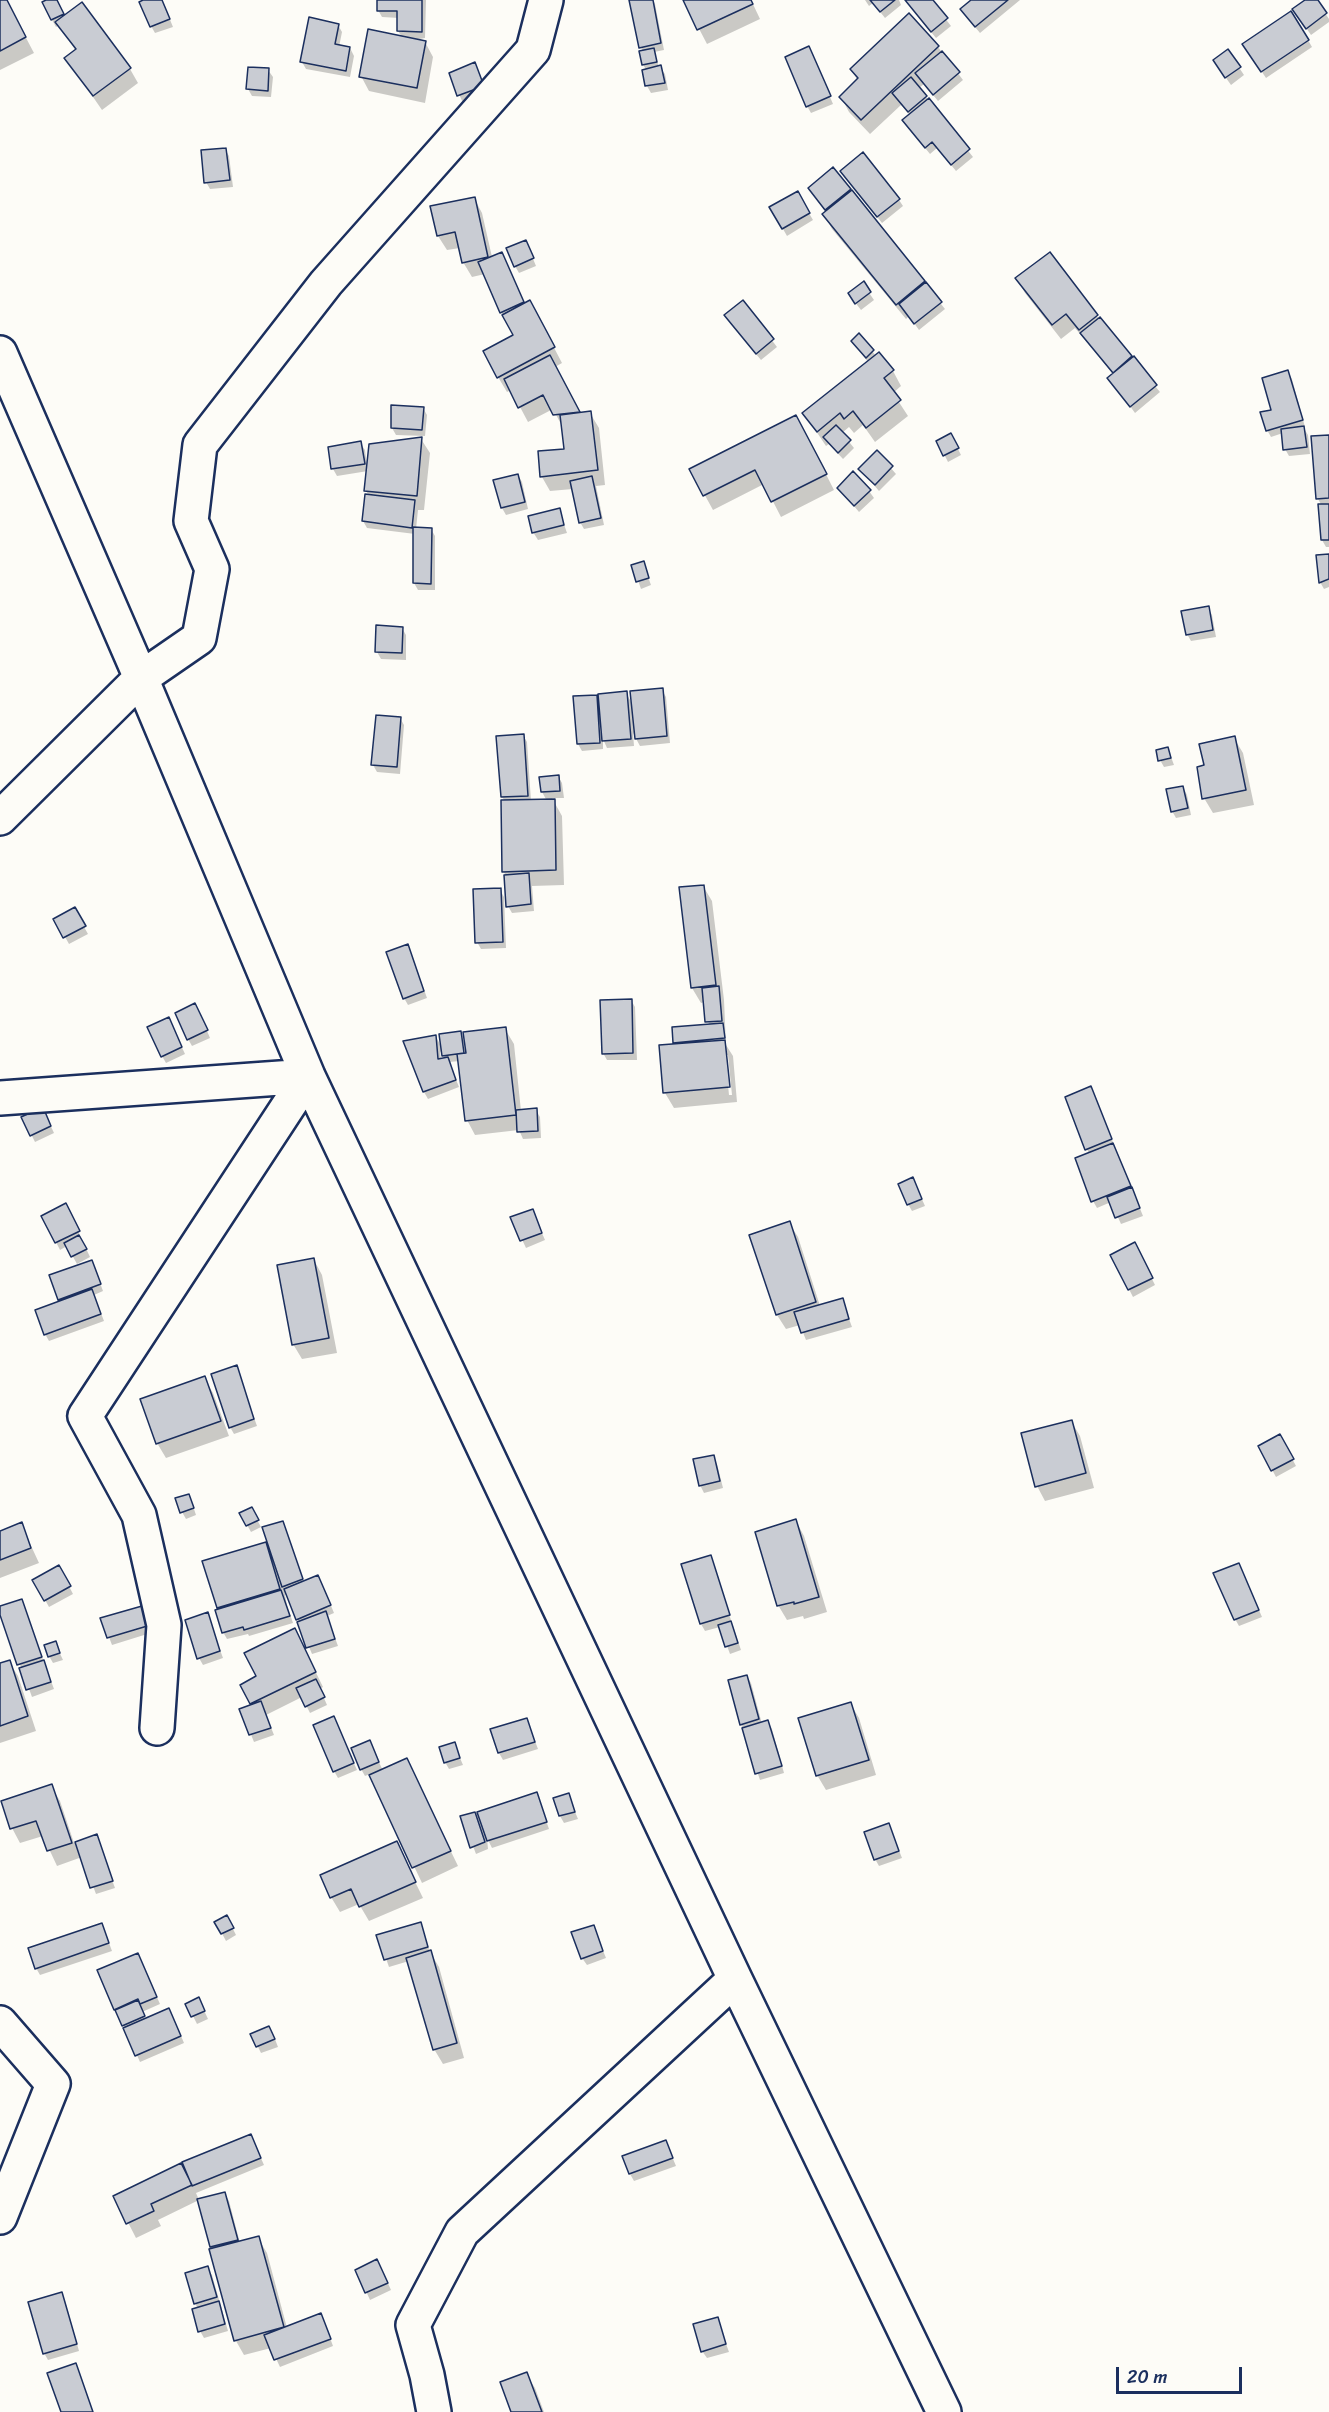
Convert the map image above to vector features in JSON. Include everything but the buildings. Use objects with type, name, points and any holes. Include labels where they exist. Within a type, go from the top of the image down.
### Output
[{"type":"street","points":[[0,818],[141,678],[200,638],[213,569],[191,521],[200,445],[326,283],[533,50],[546,0]]},
{"type":"street","points":[[0,353],[141,678],[308,1076],[735,1979],[944,2412]]},
{"type":"street","points":[[0,1098],[308,1076]]},
{"type":"street","points":[[157,1728],[164,1626],[139,1515],[86,1416],[308,1076]]},
{"type":"street","points":[[434,2412],[413,2325],[462,2232],[735,1979]]},
{"type":"street","points":[[0,2023],[53,2084],[0,2217]]}]
